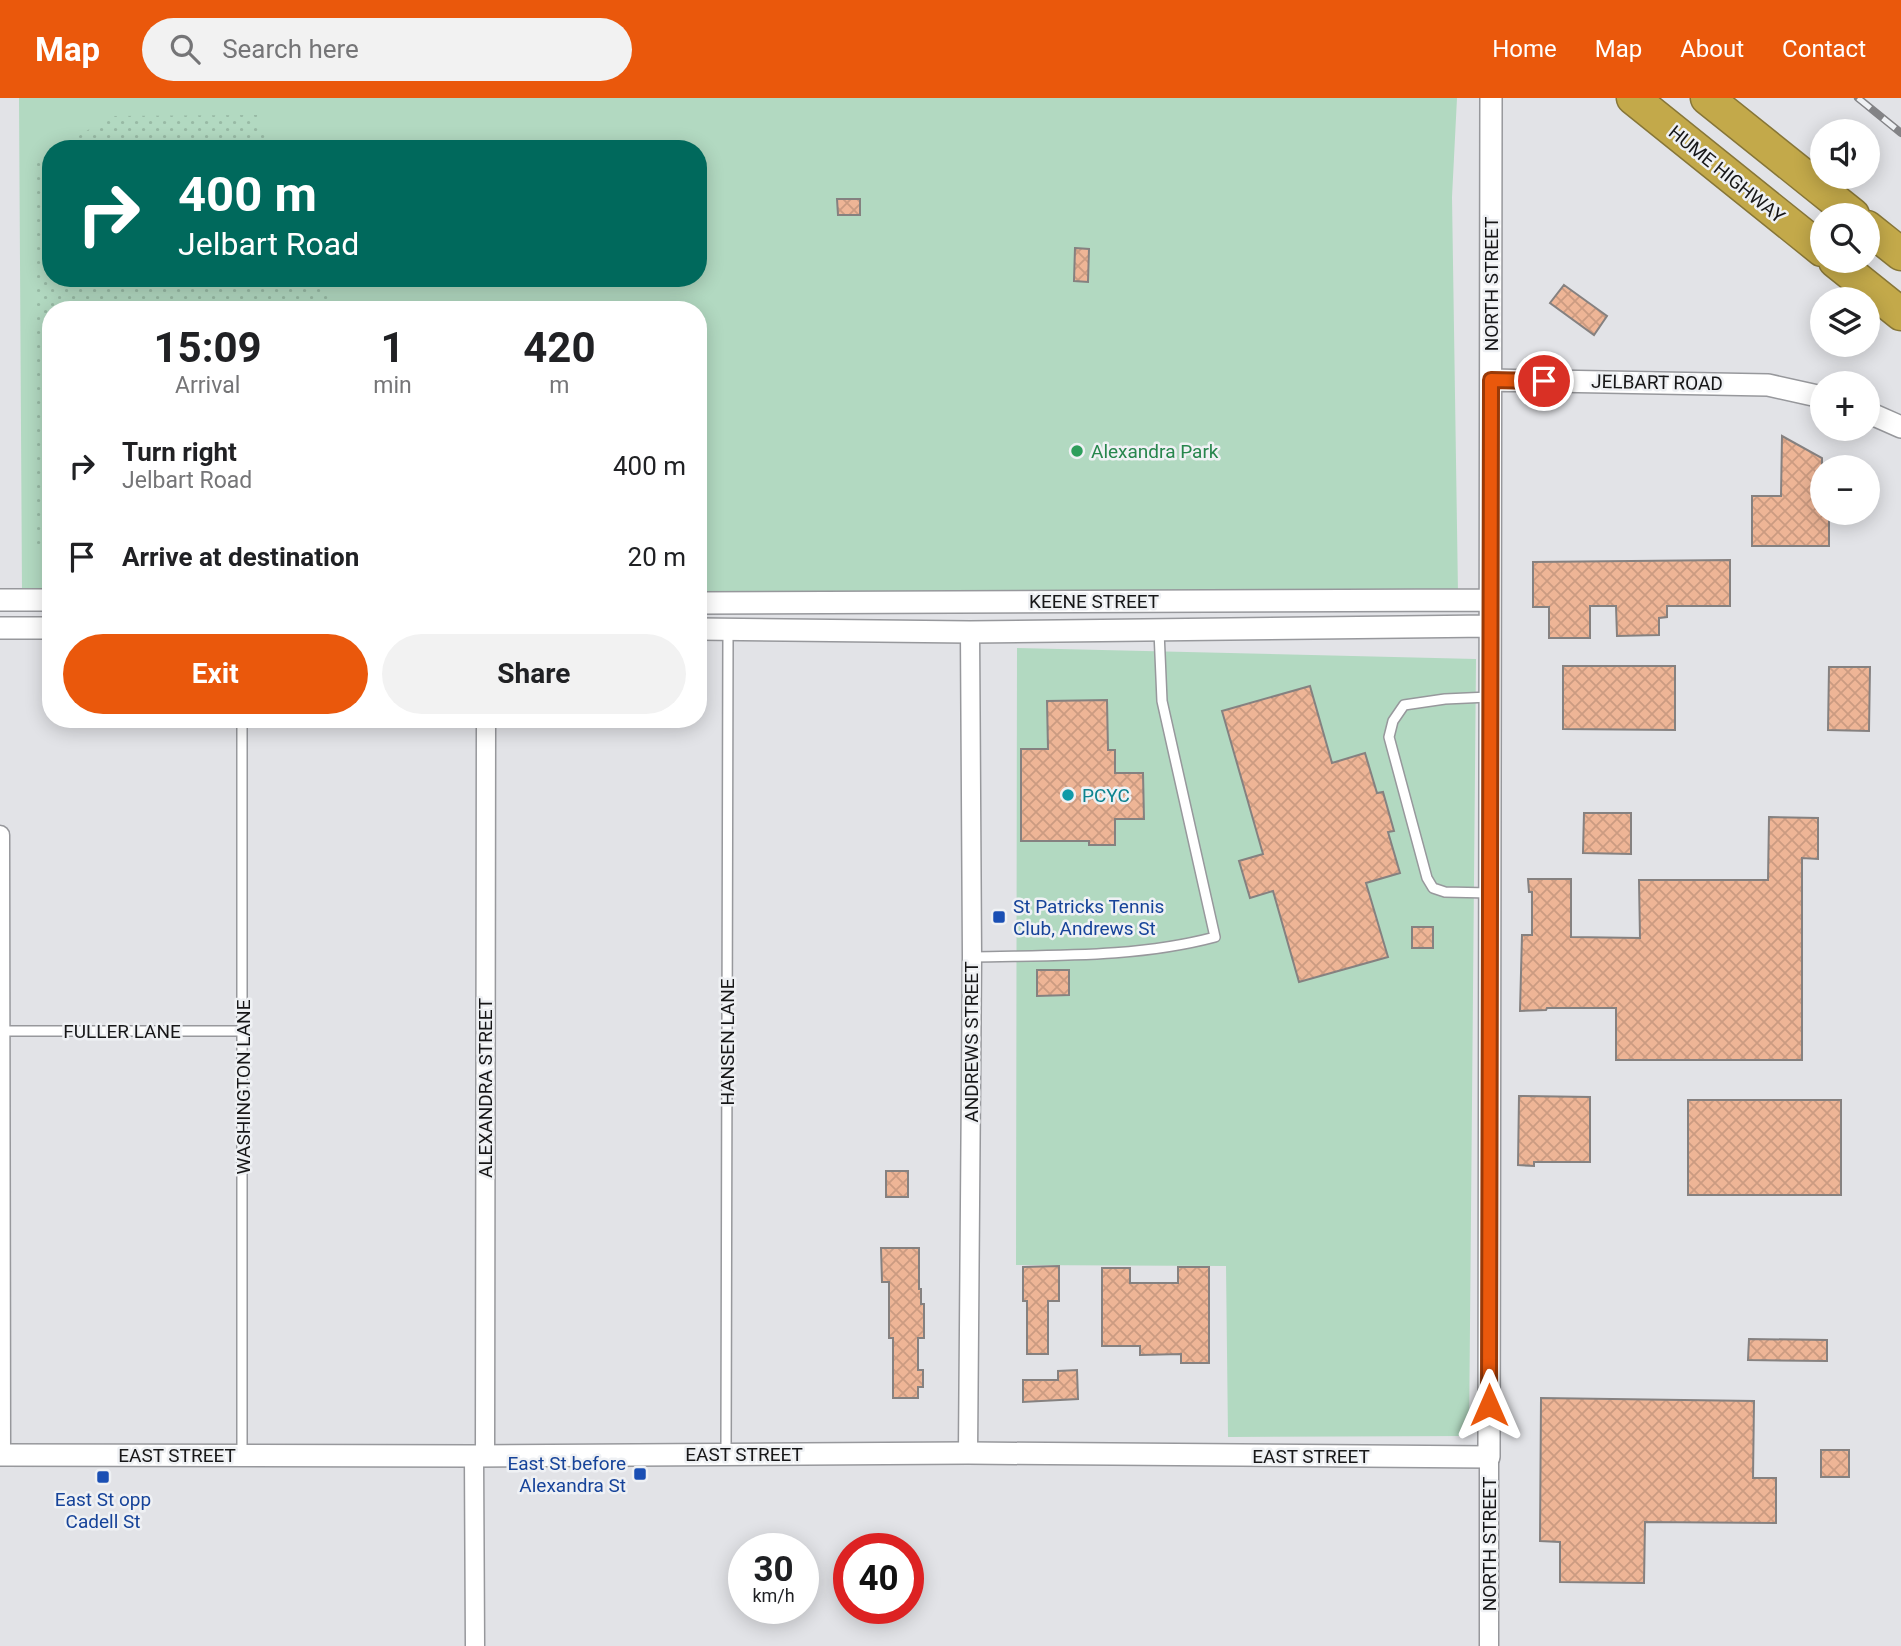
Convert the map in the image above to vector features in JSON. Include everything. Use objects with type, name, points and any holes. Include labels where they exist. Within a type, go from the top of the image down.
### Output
[{"type":"highway","name":"HUME HIGHWAY","points":[[1633,98],[1810,240]]},
{"type":"highway","points":[[1707,98],[1838,203]]},
{"type":"highway","points":[[1880,237],[1901,254]]},
{"type":"highway","points":[[1850,273],[1901,314]]},
{"type":"street","name":"NORTH STREET","points":[[1489,1646],[1491,98]]},
{"type":"street","name":"JELBART ROAD","points":[[1491,380],[1729,383],[1768,385],[1810,394]]},
{"type":"street","points":[[1880,418],[1901,427]]},
{"type":"street","points":[[0,600],[42,600]]},
{"type":"street","name":"KEENE STREET","points":[[707,603],[1490,600]]},
{"type":"street","points":[[969,602],[970,632]]},
{"type":"street","name":"KEENE STREET","points":[[707,629],[970,632],[1490,626]]},
{"type":"street","points":[[0,628],[42,628]]},
{"type":"street","name":"ANDREWS STREET","points":[[968,1453],[972,957],[970,632]]},
{"type":"street","name":"ALEXANDRA STREET","points":[[475,1646],[486,728]]},
{"type":"street","points":[[0,835],[0,1455]]},
{"type":"street","name":"EAST STREET","points":[[0,1455],[968,1453],[1489,1457]]},
{"type":"lane","name":"HANSEN LANE","points":[[726,1454],[728,629]]},
{"type":"lane","points":[[972,957],[1108,954],[1188,944],[1215,937],[1162,701],[1159,631]]},
{"type":"lane","points":[[1489,697],[1445,699],[1404,705],[1393,721],[1389,737],[1427,878],[1433,888],[1445,892],[1489,893]]},
{"type":"lane","name":"WASHINGTON LANE","points":[[242,728],[242,1454]]},
{"type":"lane","name":"FULLER LANE","points":[[1,1031],[243,1031]]},
{"type":"green space","name":"Alexandra Park","points":[[19,98],[1457,98],[1452,197],[1458,593],[707,592],[707,301],[42,301],[42,591],[22,591]]},
{"type":"green space","points":[[257,115],[267,140],[72,140],[110,116]]},
{"type":"green space","points":[[42,159],[42,287],[326,287],[331,301],[42,301],[42,549],[37,545],[37,162]]},
{"type":"green space","points":[[1017,648],[1476,659],[1469,1436],[1228,1437],[1226,1266],[1016,1265]]},
{"type":"building","points":[[837,199],[860,199],[860,215],[838,215]]},
{"type":"building","points":[[1075,248],[1089,249],[1088,282],[1074,281]]},
{"type":"building","points":[[1564,285],[1607,316],[1594,335],[1550,303]]},
{"type":"building","points":[[1782,436],[1817,455],[1810,455],[1810,525],[1829,525],[1829,546],[1752,546],[1752,496],[1781,496]]},
{"type":"building","points":[[1730,560],[1730,606],[1667,606],[1667,617],[1659,618],[1659,635],[1617,636],[1616,606],[1590,606],[1590,638],[1549,638],[1549,607],[1533,607],[1533,562]]},
{"type":"building","points":[[1563,666],[1675,666],[1675,730],[1563,729]]},
{"type":"building","points":[[1829,667],[1870,667],[1869,731],[1828,730]]},
{"type":"building","points":[[1310,686],[1332,763],[1365,753],[1377,793],[1383,792],[1394,831],[1388,832],[1400,873],[1366,883],[1388,957],[1299,982],[1273,891],[1250,898],[1239,861],[1263,854],[1222,711]]},
{"type":"building","name":"PCYC","points":[[1107,700],[1108,750],[1115,750],[1115,773],[1143,773],[1144,819],[1115,819],[1115,845],[1089,845],[1089,841],[1021,841],[1021,749],[1048,749],[1047,701]]},
{"type":"building","points":[[1584,813],[1631,813],[1631,854],[1583,853]]},
{"type":"building","points":[[1769,817],[1818,818],[1818,859],[1802,858],[1802,1060],[1616,1060],[1616,1008],[1547,1008],[1520,1011],[1522,935],[1532,935],[1532,892],[1529,892],[1528,879],[1571,879],[1571,937],[1640,938],[1639,880],[1768,880]]},
{"type":"building","points":[[1412,927],[1433,927],[1433,948],[1412,948]]},
{"type":"building","points":[[1037,970],[1069,970],[1069,995],[1037,996]]},
{"type":"building","points":[[1519,1096],[1590,1097],[1590,1162],[1534,1162],[1534,1166],[1518,1165]]},
{"type":"building","points":[[1688,1100],[1841,1100],[1841,1195],[1688,1195]]},
{"type":"building","points":[[886,1171],[908,1171],[908,1197],[886,1197]]},
{"type":"building","points":[[881,1248],[919,1248],[919,1289],[921,1304],[924,1304],[924,1338],[918,1338],[918,1370],[923,1370],[923,1387],[918,1387],[918,1398],[893,1398],[889,1282],[882,1282]]},
{"type":"building","points":[[1059,1266],[1059,1301],[1048,1301],[1048,1354],[1027,1354],[1027,1301],[1023,1301],[1023,1267]]},
{"type":"building","points":[[1178,1267],[1209,1267],[1209,1363],[1181,1363],[1181,1354],[1140,1355],[1140,1346],[1102,1346],[1102,1268],[1130,1268],[1130,1283],[1178,1283]]},
{"type":"building","points":[[1749,1339],[1827,1340],[1827,1361],[1748,1360]]},
{"type":"building","points":[[1077,1370],[1078,1399],[1023,1402],[1023,1380],[1058,1380],[1058,1371]]},
{"type":"building","points":[[1541,1398],[1754,1401],[1753,1478],[1776,1478],[1776,1523],[1645,1522],[1644,1583],[1560,1582],[1560,1542],[1540,1541]]},
{"type":"building","points":[[1821,1450],[1849,1450],[1849,1477],[1821,1477]]},
{"type":"railway","points":[[1858,98],[1901,133]]},
{"type":"place","name":"Alexandra Park","points":[[1077,451]]},
{"type":"place","name":"PCYC","points":[[1068,795]]},
{"type":"place","name":"St Patricks Tennis Club, Andrews St","points":[[999,917]]},
{"type":"place","name":"East St before Alexandra St","points":[[640,1474]]},
{"type":"place","name":"East St opp Cadell St","points":[[103,1477]]},
{"type":"route","points":[[1489,1405],[1491,380],[1544,381]]}]
